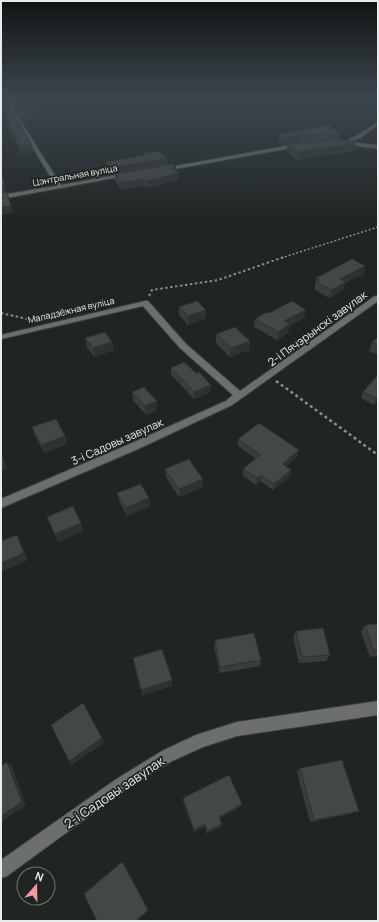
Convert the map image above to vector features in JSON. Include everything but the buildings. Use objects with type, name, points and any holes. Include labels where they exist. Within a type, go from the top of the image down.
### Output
[{"type":"street","points":[[30,139],[60,187]]},
{"type":"street","points":[[341,143],[352,139]]},
{"type":"street","points":[[334,143],[378,147]]},
{"type":"street","points":[[154,170],[306,145]]},
{"type":"street","name":"Цэнтральная вуліца","points":[[1,197],[131,175]]},
{"type":"street","name":"2-і Пячэрынскі завулак","points":[[240,396],[378,298]]},
{"type":"street","points":[[145,303],[183,346],[240,396]]},
{"type":"street","name":"Маладзёжная вуліца","points":[[1,337],[145,303]]},
{"type":"street","name":"3-і Садовы завулак","points":[[1,504],[135,446],[229,403],[240,396]]},
{"type":"street","name":"2-і Садовы завулак","points":[[1,870],[120,785],[167,756],[201,740],[238,729],[378,708]]},
{"type":"path","points":[[145,303],[152,290],[218,280],[321,244],[378,227]]},
{"type":"path","points":[[1,313],[51,325]]},
{"type":"path","points":[[269,376],[378,455]]}]
